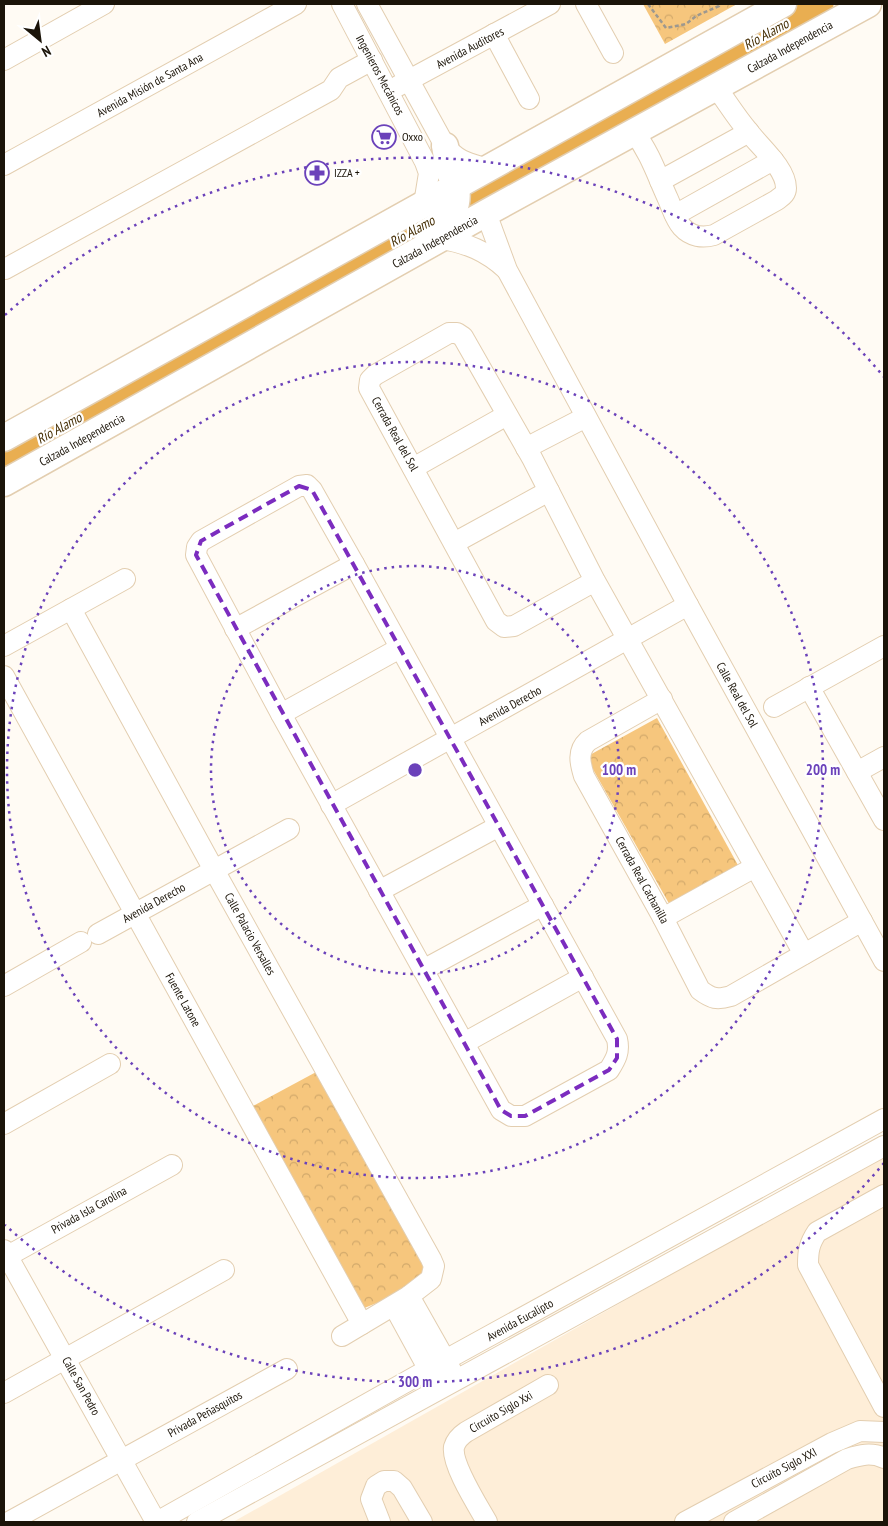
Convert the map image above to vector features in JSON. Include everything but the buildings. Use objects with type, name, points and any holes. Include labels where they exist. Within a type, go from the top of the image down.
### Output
[{"type":"main road","points":[[4,438],[783,4]]},
{"type":"main road","points":[[797,43],[819,17],[840,4]]},
{"type":"main road","name":"Calzada Independencia","points":[[4,483],[486,213],[868,4]]},
{"type":"main road","points":[[304,316],[312,303],[323,293],[446,221],[454,212],[456,186],[449,171],[445,146]]},
{"type":"main road","points":[[79,442],[77,424],[79,414],[85,405],[158,363],[165,356],[167,347]]},
{"type":"main road","points":[[4,468],[41,446],[51,436],[55,426],[52,411]]},
{"type":"street","points":[[4,60],[104,4]]},
{"type":"street","name":"Avenida Misión de Santa Ana","points":[[4,165],[296,4]]},
{"type":"street","name":"Ingenieros Mecánicos","points":[[342,4],[426,162],[429,173],[424,204]]},
{"type":"street","name":"Ingenieros Mecánicos","points":[[368,4],[445,146],[453,155],[463,161],[488,168]]},
{"type":"street","name":"Avenida Auditores","points":[[389,91],[550,4]]},
{"type":"street","points":[[586,4],[613,53]]},
{"type":"street","points":[[494,34],[529,99]]},
{"type":"street","points":[[5,269],[331,90],[339,78],[375,66]]},
{"type":"street","points":[[634,132],[646,148],[682,227],[693,235],[705,237],[714,235],[777,200],[784,195],[786,189],[784,177],[773,160],[749,132],[716,87]]},
{"type":"street","points":[[660,181],[749,132]]},
{"type":"street","points":[[675,215],[773,160]]},
{"type":"street","name":"Calle Real del Sol","points":[[486,213],[507,270],[688,606],[884,961]]},
{"type":"street","name":"Calle Real del Sol","points":[[441,239],[460,242],[477,248],[507,270]]},
{"type":"street","name":"Cerrada Real del Sol","points":[[596,580],[514,626],[504,627],[496,621],[369,388],[370,380],[375,375],[449,333],[457,333],[463,337],[529,453],[628,640]]},
{"type":"street","points":[[413,468],[507,415]]},
{"type":"street","points":[[529,453],[589,422]]},
{"type":"street","points":[[307,485],[312,490],[354,564],[617,1039],[619,1046],[617,1058],[609,1070],[525,1116],[511,1116],[501,1110],[235,629],[196,555],[197,547],[201,541],[300,486],[307,485]]},
{"type":"street","points":[[454,544],[549,491]]},
{"type":"street","points":[[235,629],[354,564]]},
{"type":"street","points":[[4,646],[125,579]]},
{"type":"street","name":"Avenida Derecho","points":[[331,805],[688,606]]},
{"type":"street","name":"Calle Palacio Versalles","points":[[71,609],[431,1259],[434,1266],[431,1279],[402,1301]]},
{"type":"street","points":[[628,640],[804,954]]},
{"type":"street","points":[[774,707],[884,646]]},
{"type":"street","points":[[281,714],[400,648]]},
{"type":"street","name":"Fuente Latone","points":[[4,676],[362,1324]]},
{"type":"street","points":[[809,687],[884,820]]},
{"type":"street","name":"Cerrada Real Cachanilla","points":[[662,699],[588,741],[583,745],[580,753],[580,763],[584,776],[663,918],[700,990],[710,997],[722,999],[732,996],[862,921]]},
{"type":"street","points":[[857,772],[884,756]]},
{"type":"street","points":[[379,891],[499,826]]},
{"type":"street","name":"Avenida Derecho","points":[[4,986],[290,829]]},
{"type":"street","points":[[663,918],[755,867]]},
{"type":"street","points":[[423,970],[543,905]]},
{"type":"street","points":[[464,1043],[583,977]]},
{"type":"street","points":[[4,1124],[110,1064]]},
{"type":"street","name":"Avenida Eucalipto","points":[[157,1522],[437,1365],[884,1119]]},
{"type":"street","name":"Avenida Eucalipto","points":[[197,1522],[884,1146]]},
{"type":"street","name":"Privada Isla Carolina","points":[[5,1255],[172,1165]]},
{"type":"street","points":[[884,1195],[817,1232],[810,1242],[808,1265],[884,1407]]},
{"type":"street","name":"Calle San Pedro","points":[[5,1255],[66,1359],[157,1522]]},
{"type":"street","points":[[4,1393],[224,1270]]},
{"type":"street","points":[[342,1336],[402,1301],[448,1384]]},
{"type":"street","name":"Privada Peñasquitos","points":[[9,1522],[287,1369]]},
{"type":"street","name":"Circuito Siglo Xxi","points":[[487,1522],[454,1461],[454,1447],[458,1438],[548,1385]]},
{"type":"street","name":"Circuito Siglo XXI","points":[[688,1522],[832,1443],[860,1431],[884,1431]]},
{"type":"street","points":[[881,1456],[884,1431]]},
{"type":"street","name":"Circuito Siglo XXI","points":[[734,1522],[847,1459],[863,1454],[881,1456]]},
{"type":"street","points":[[380,1522],[371,1499],[376,1486],[384,1481],[394,1481],[402,1488],[422,1522]]},
{"type":"path","points":[[648,4],[666,28],[686,24],[696,16],[719,4]]},
{"type":"highlighted area","points":[[299,486],[312,490],[617,1039],[617,1058],[609,1070],[525,1116],[511,1116],[501,1110],[196,555],[201,541]]},
{"type":"shaded area","points":[[884,1154],[884,1522],[233,1522]]},
{"type":"green space","points":[[643,4],[737,4],[665,44]]},
{"type":"green space","points":[[657,718],[739,867],[671,907],[586,757]]},
{"type":"green space","points":[[318,1071],[427,1272],[384,1300],[362,1309],[251,1107]]},
{"type":"waterway","name":"Río Alamo","points":[[4,459],[821,4]]},
{"type":"place","name":"Oxxo","points":[[384,137]]},
{"type":"place","name":"IZZA +","points":[[317,173]]}]
